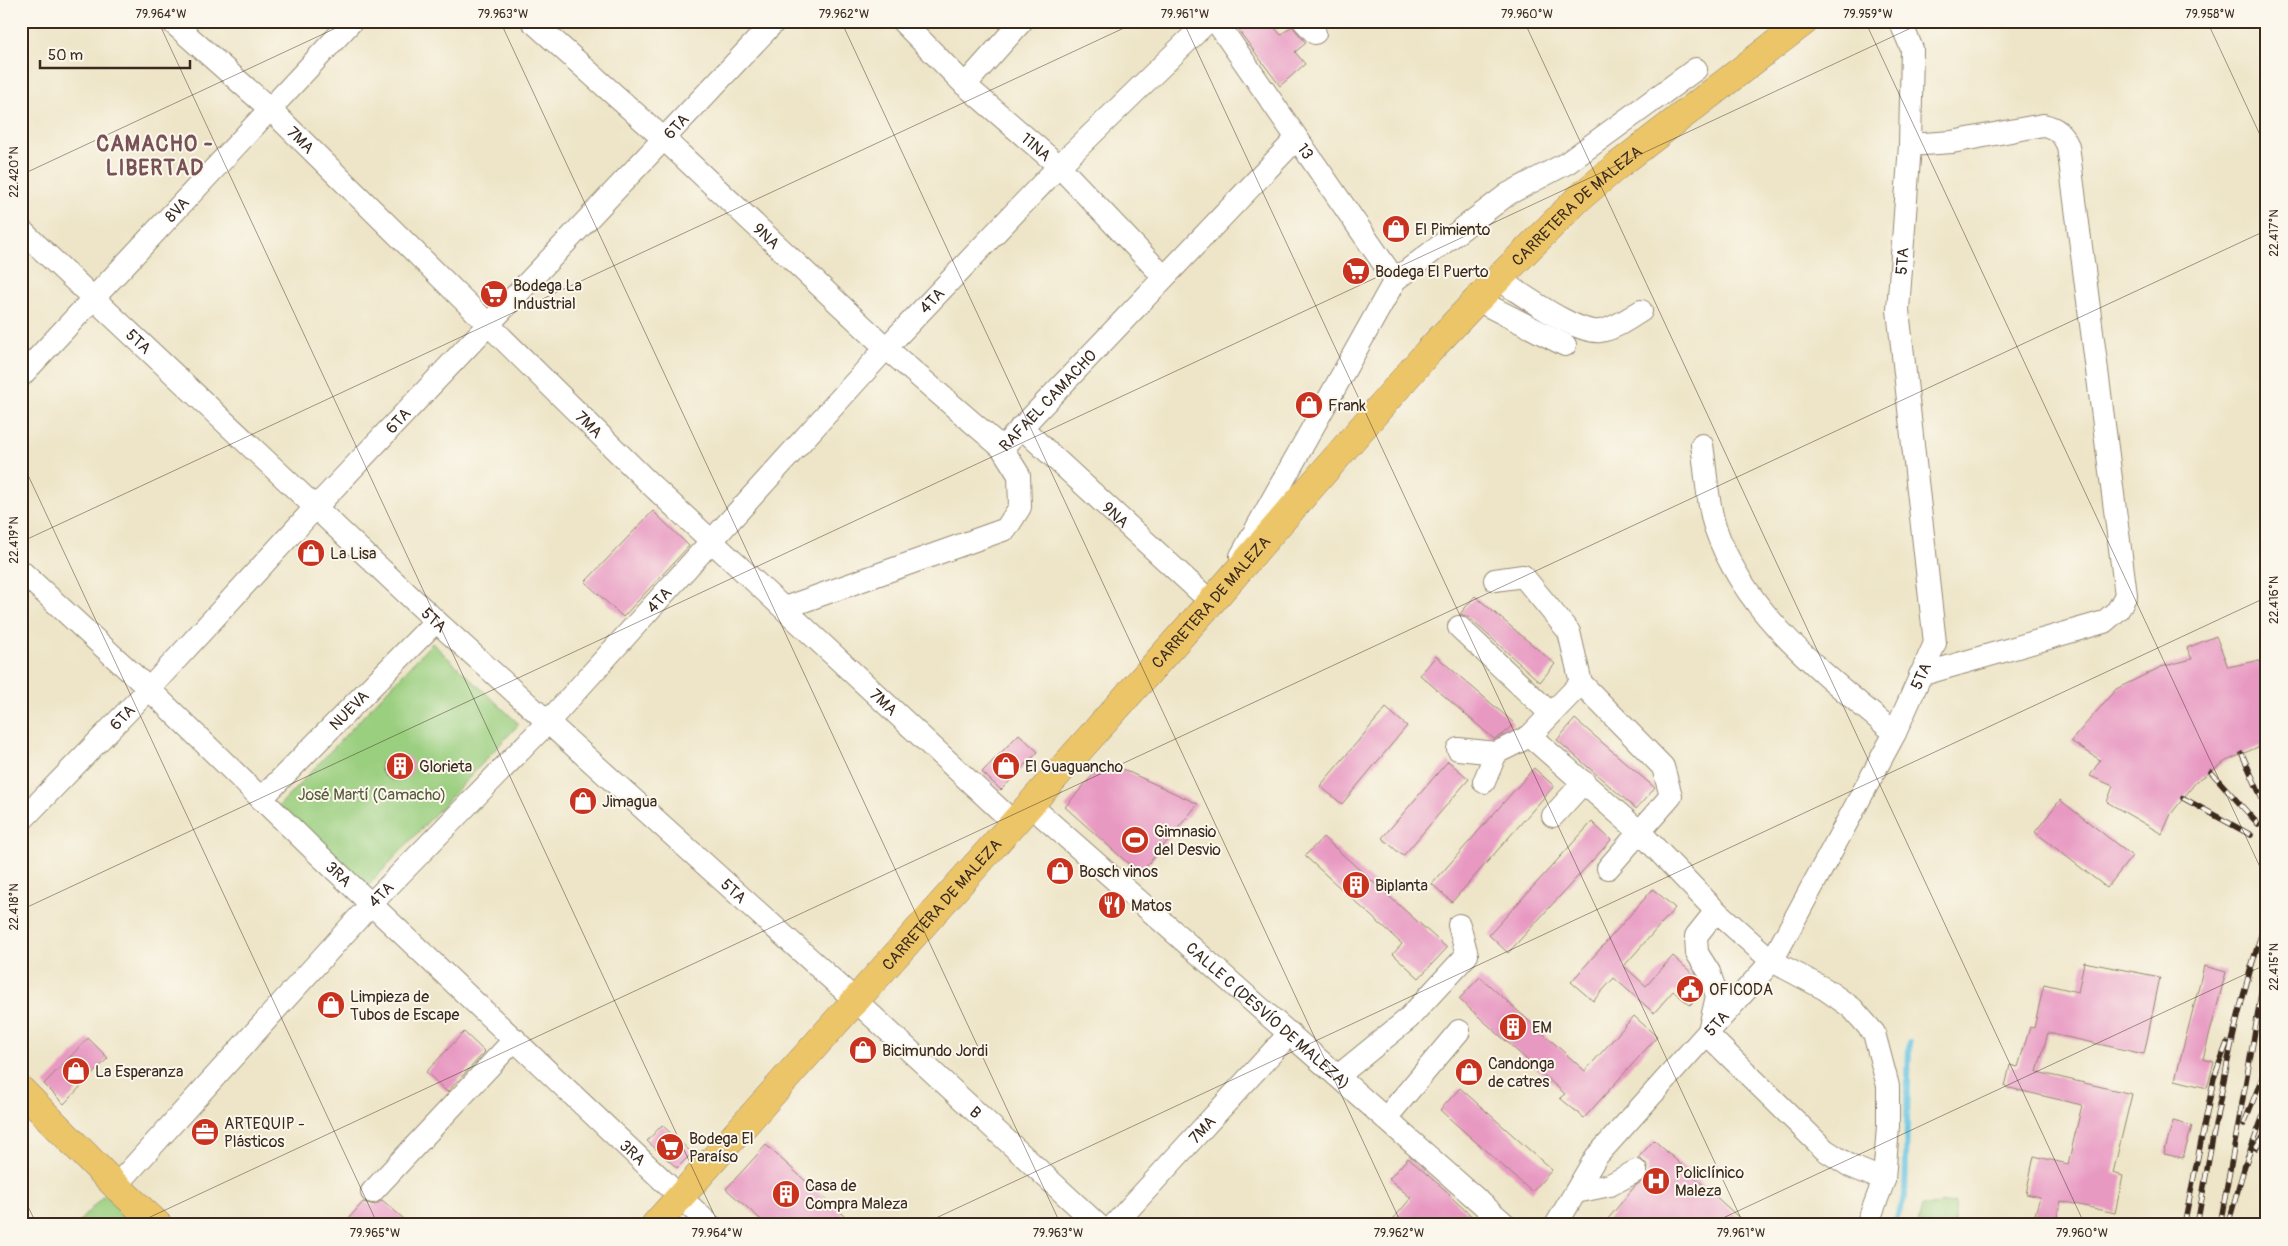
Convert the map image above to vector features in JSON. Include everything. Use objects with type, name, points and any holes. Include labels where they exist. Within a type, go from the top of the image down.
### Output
[{"type":"main road","name":"CARRETERA DE MALEZA","points":[[655,1225],[1211,602],[1227,581],[1428,352],[1477,300],[1578,199],[1805,21]]},
{"type":"main road","points":[[21,1090],[116,1186],[158,1225]]},
{"type":"street","name":"7MA","points":[[171,21],[270,109],[710,541],[784,608],[1021,813]]},
{"type":"street","name":"8VA","points":[[21,376],[352,21]]},
{"type":"street","name":"9NA","points":[[532,21],[665,140],[886,348],[1002,448]]},
{"type":"street","name":"6TA","points":[[21,821],[149,689],[314,508],[665,140],[775,21]]},
{"type":"street","name":"11NA","points":[[902,21],[964,85],[1059,166],[1164,277]]},
{"type":"street","points":[[964,85],[1022,21]]},
{"type":"street","name":"4TA","points":[[116,1186],[371,904],[547,723],[886,348],[1059,166],[1208,21]]},
{"type":"street","name":"13","points":[[1216,21],[1394,280]]},
{"type":"street","name":"5TA","points":[[1556,1225],[1596,1158],[1708,1036],[1772,961],[1895,733],[1935,642],[1898,310],[1910,145],[1912,49],[1900,21]]},
{"type":"street","points":[[1227,581],[1394,280],[1508,194],[1567,163],[1696,69]]},
{"type":"street","points":[[1910,145],[1952,142],[2043,125],[2055,127],[2063,135],[2068,146],[2126,595],[2118,610],[2104,622],[1920,675]]},
{"type":"street","name":"RAFAEL CAMACHO","points":[[784,608],[1006,529],[1020,507],[1019,475],[1002,448],[1296,139]]},
{"type":"street","name":"5TA","points":[[21,230],[436,621],[856,1000]]},
{"type":"street","points":[[1498,279],[1571,323],[1587,330],[1612,328],[1641,311]]},
{"type":"street","points":[[1477,300],[1565,345]]},
{"type":"street","name":"9NA","points":[[1021,427],[1211,602]]},
{"type":"street","points":[[1702,444],[1714,525],[1734,573],[1792,646],[1895,733]]},
{"type":"street","name":"3RA","points":[[21,571],[149,689],[371,904],[710,1225]]},
{"type":"street","points":[[1496,580],[1522,576],[1569,632],[1581,683],[1662,767],[1671,796],[1641,833],[1608,868]]},
{"type":"street","name":"NUEVA","points":[[261,798],[436,621]]},
{"type":"street","points":[[1459,627],[1552,714]]},
{"type":"street","points":[[1458,748],[1496,753],[1530,736],[1581,683]]},
{"type":"street","points":[[1530,736],[1641,833],[1716,911],[1772,961],[1825,989],[1846,1004],[1874,1033],[1888,1086],[1888,1126],[1884,1180],[1867,1225]]},
{"type":"street","points":[[1484,782],[1496,753]]},
{"type":"street","points":[[1553,816],[1584,782]]},
{"type":"street","name":"CALLE C (DESVÍO DE MALEZA)","points":[[1021,813],[1290,1033],[1506,1225]]},
{"type":"street","points":[[1716,911],[1696,936],[1697,953],[1709,972],[1717,996],[1708,1036],[1825,1150],[1850,1166],[1884,1180]]},
{"type":"street","points":[[1338,1076],[1408,1019],[1467,955],[1459,925]]},
{"type":"street","name":"B","points":[[856,1000],[1098,1225]]},
{"type":"street","points":[[1386,1118],[1459,1031]]},
{"type":"street","name":"7MA","points":[[1114,1225],[1290,1033]]},
{"type":"street","points":[[372,1192],[515,1039]]},
{"type":"street","points":[[1576,1192],[1610,1185],[1636,1171]]},
{"type":"green space","name":"José Martí (Camacho)","points":[[432,643],[519,724],[366,888],[278,807]]},
{"type":"green space","points":[[105,1194],[137,1225],[76,1225]]},
{"type":"green space","points":[[1956,1202],[1954,1225],[1918,1225],[1922,1206]]},
{"type":"building","points":[[1251,21],[1269,21],[1281,35],[1292,26],[1306,43],[1295,52],[1305,64],[1280,86],[1239,31]]},
{"type":"building","points":[[653,511],[689,546],[623,617],[585,582]]},
{"type":"building","points":[[1475,596],[1555,664],[1540,682],[1468,617],[1460,614]]},
{"type":"building","points":[[2216,636],[2228,667],[2256,661],[2267,662],[2267,747],[2258,747],[2226,761],[2196,782],[2171,814],[2162,834],[2107,802],[2113,786],[2090,776],[2100,760],[2071,741],[2116,689],[2161,667],[2192,659],[2187,648]]},
{"type":"building","points":[[1436,656],[1514,723],[1504,734],[1494,739],[1420,675]]},
{"type":"building","points":[[1386,708],[1407,726],[1342,804],[1320,786]]},
{"type":"building","points":[[1575,719],[1655,788],[1636,809],[1557,740]]},
{"type":"building","name":"El Guaguancho","points":[[1019,734],[1038,752],[1001,790],[982,772]]},
{"type":"building","name":"Glorieta","points":[[400,754],[409,758],[413,767],[409,776],[400,780],[391,776],[387,767],[391,758]]},
{"type":"building","name":"Gimnasio del Desvio","points":[[1105,761],[1198,804],[1140,874],[1065,807]]},
{"type":"building","points":[[1448,761],[1469,779],[1403,856],[1382,838]]},
{"type":"building","points":[[1534,768],[1554,786],[1452,902],[1432,884]]},
{"type":"building","points":[[2060,800],[2132,856],[2107,888],[2035,832]]},
{"type":"building","points":[[1592,822],[1611,840],[1508,953],[1489,935]]},
{"type":"building","name":"Biplanta","points":[[1323,837],[1447,948],[1419,978],[1393,954],[1402,944],[1305,856]]},
{"type":"building","points":[[1653,889],[1675,908],[1624,966],[1646,986],[1673,956],[1696,977],[1702,992],[1690,1005],[1673,991],[1654,1013],[1614,978],[1593,1001],[1571,982]]},
{"type":"building","points":[[2084,962],[2160,977],[2144,1054],[2048,1033],[2037,1072],[2132,1094],[2113,1173],[2123,1176],[2115,1213],[2061,1201],[2055,1225],[2032,1225],[2040,1197],[2026,1194],[2034,1156],[2068,1164],[2082,1105],[2005,1087],[2010,1065],[2018,1067],[2030,1027],[2034,1028],[2044,984],[2078,992]]},
{"type":"building","points":[[2204,966],[2226,972],[2203,1059],[2214,1062],[2207,1088],[2175,1080]]},
{"type":"building","points":[[1480,977],[1585,1071],[1634,1016],[1657,1037],[1584,1118],[1560,1098],[1565,1094],[1459,999]]},
{"type":"building","points":[[464,1032],[485,1052],[447,1092],[426,1072]]},
{"type":"building","name":"La Esperanza","points":[[88,1038],[108,1058],[64,1104],[44,1084]]},
{"type":"building","points":[[1460,1088],[1552,1170],[1532,1192],[1440,1110]]},
{"type":"building","points":[[2173,1121],[2192,1126],[2183,1158],[2164,1154]]},
{"type":"building","name":"Bodega El Paraíso","points":[[662,1125],[692,1153],[677,1168],[647,1141]]},
{"type":"building","name":"Policlínico Maleza","points":[[1654,1140],[1747,1225],[1603,1225],[1635,1186],[1647,1178],[1648,1165],[1638,1158]]},
{"type":"building","name":"Casa de Compra Maleza","points":[[766,1145],[854,1225],[767,1225],[726,1189]]},
{"type":"building","points":[[1408,1158],[1450,1194],[1481,1225],[1388,1225],[1411,1198],[1389,1179]]},
{"type":"building","points":[[382,1200],[411,1225],[343,1225],[363,1202],[375,1205]]},
{"type":"waterway","points":[[1894,1225],[1905,1197],[1909,1043]]},
{"type":"railway","points":[[2242,754],[2267,810]]},
{"type":"railway","points":[[2211,772],[2258,824]]},
{"type":"railway","points":[[2183,798],[2251,835]]},
{"type":"railway","points":[[2197,1225],[2234,1031],[2267,918]]},
{"type":"railway","points":[[2220,1225],[2267,956]]},
{"type":"railway","points":[[2184,1225],[2214,1078],[2227,1043]]},
{"type":"railway","points":[[2244,1124],[2267,1065]]},
{"type":"railway","points":[[2228,1225],[2245,1165],[2267,1105]]},
{"type":"railway","points":[[2256,1148],[2267,1131]]},
{"type":"place","name":"El Pimiento","points":[[1396,229]]},
{"type":"place","name":"Bodega El Puerto","points":[[1356,271]]},
{"type":"place","name":"Bodega La Industrial","points":[[494,294]]},
{"type":"place","name":"Frank","points":[[1309,405]]},
{"type":"place","name":"La Lisa","points":[[311,553]]},
{"type":"place","name":"Glorieta","points":[[400,766]]},
{"type":"place","name":"El Guaguancho","points":[[1006,766]]},
{"type":"place","name":"Jimagua","points":[[583,801]]},
{"type":"place","name":"Gimnasio del Desvio","points":[[1135,840]]},
{"type":"place","name":"Bosch vinos","points":[[1060,871]]},
{"type":"place","name":"Biplanta","points":[[1356,885]]},
{"type":"place","name":"Matos","points":[[1112,905]]},
{"type":"place","name":"OFICODA","points":[[1690,989]]},
{"type":"place","name":"Limpieza de Tubos de Escape","points":[[331,1005]]},
{"type":"place","name":"EM","points":[[1513,1027]]},
{"type":"place","name":"Bicimundo Jordi","points":[[863,1050]]},
{"type":"place","name":"La Esperanza","points":[[76,1071]]},
{"type":"place","name":"Candonga de catres","points":[[1469,1072]]},
{"type":"place","name":"ARTEQUIP - Plásticos","points":[[205,1132]]},
{"type":"place","name":"Bodega El Paraíso","points":[[670,1147]]},
{"type":"place","name":"Policlínico Maleza","points":[[1656,1181]]},
{"type":"place","name":"Casa de Compra Maleza","points":[[786,1194]]},
{"type":"district","name":"CAMACHO - LIBERTAD","points":[[155,156]]}]
